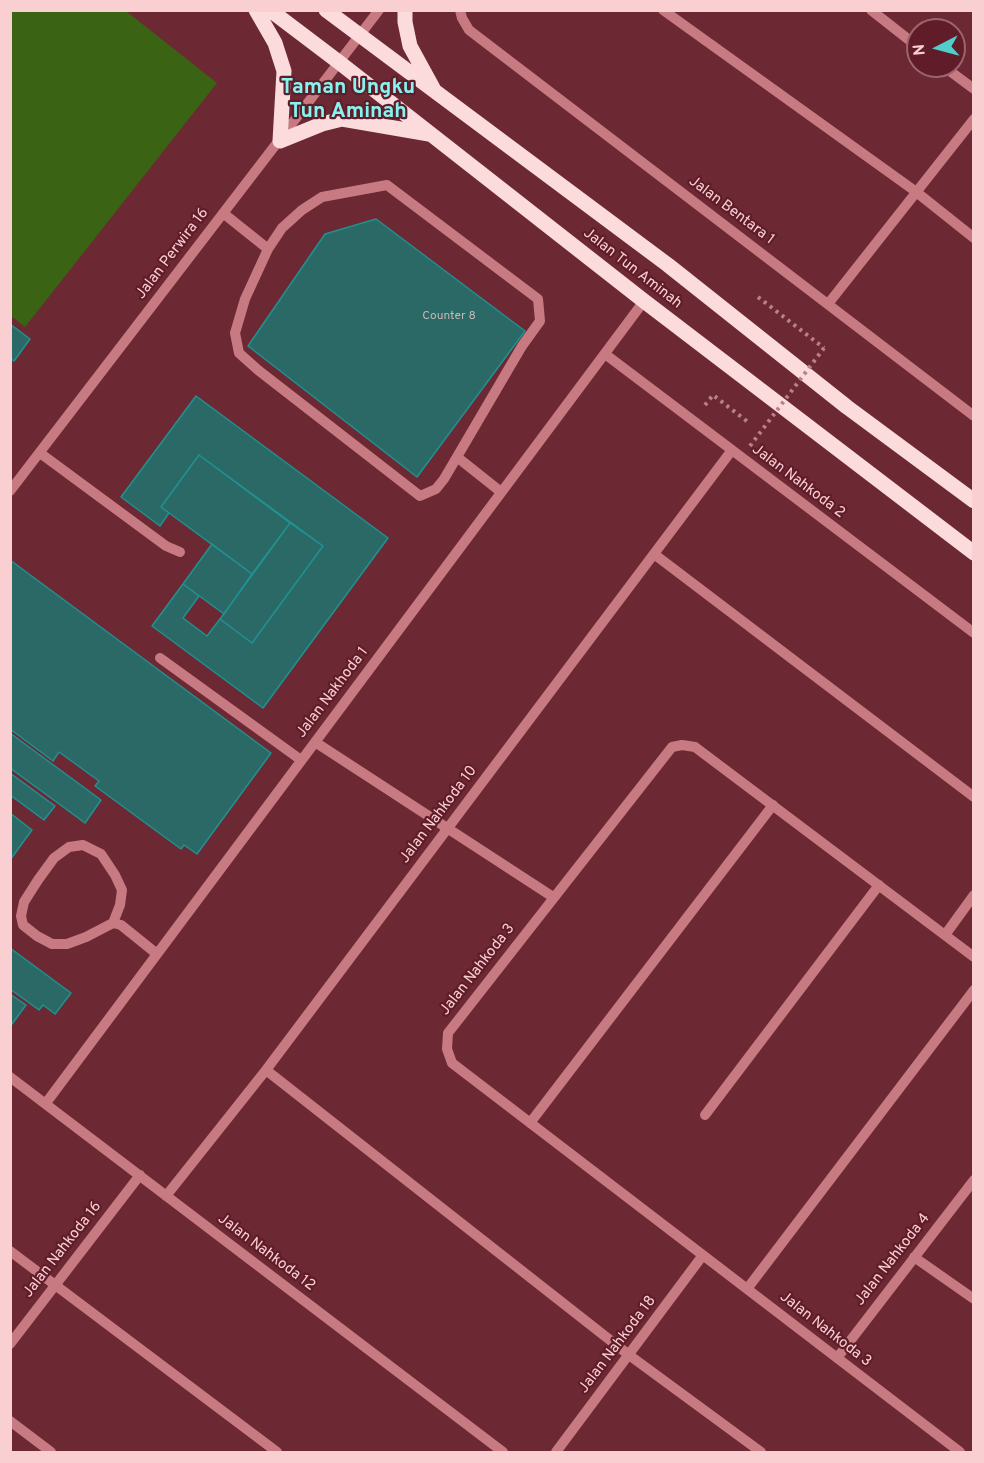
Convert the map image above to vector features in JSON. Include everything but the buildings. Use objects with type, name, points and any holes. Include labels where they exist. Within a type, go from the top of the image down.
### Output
[{"type":"main road","points":[[256,10],[275,43],[284,71],[280,141],[322,124],[342,119],[432,135]]},
{"type":"main road","name":"Jalan Tun Aminah","points":[[270,10],[644,301],[974,553]]},
{"type":"main road","name":"Jalan Tun Aminah","points":[[326,10],[668,265],[847,407],[974,501]]},
{"type":"main road","points":[[405,10],[410,46],[436,93]]},
{"type":"street","name":"Jalan Perwira 16","points":[[10,490],[379,10]]},
{"type":"street","name":"Jalan Bentara 1","points":[[460,10],[469,30],[974,416]]},
{"type":"street","points":[[663,10],[915,191],[974,238]]},
{"type":"street","points":[[872,10],[906,37]]},
{"type":"street","points":[[828,304],[974,119]]},
{"type":"street","points":[[387,184],[538,299],[540,321],[522,346],[436,489],[420,496],[239,353],[236,333],[244,298],[268,249],[282,228],[322,196],[387,184]]},
{"type":"street","points":[[223,213],[268,249]]},
{"type":"street","name":"Jalan Nakhoda 1","points":[[46,1103],[644,301]]},
{"type":"street","name":"Jalan Nahkoda 2","points":[[605,354],[974,633]]},
{"type":"street","name":"Jalan Nahkoda 10","points":[[166,1196],[266,1070],[732,450]]},
{"type":"street","points":[[40,453],[166,546],[180,552]]},
{"type":"street","points":[[457,457],[501,492]]},
{"type":"street","points":[[654,554],[974,797]]},
{"type":"street","points":[[160,658],[302,760]]},
{"type":"street","points":[[315,742],[554,897]]},
{"type":"street","name":"Jalan Nahkoda 3","points":[[960,1452],[452,1063],[447,1049],[448,1032],[672,747],[682,745],[696,747],[974,957]]},
{"type":"street","points":[[530,1123],[773,806]]},
{"type":"street","points":[[113,922],[120,905],[122,890],[115,875],[100,855],[83,845],[69,847],[54,858],[24,902],[21,916],[23,925],[36,936],[52,944],[67,944],[86,937],[113,922],[121,925],[157,954]]},
{"type":"street","points":[[705,1115],[879,885]]},
{"type":"street","points":[[945,936],[974,895]]},
{"type":"street","points":[[747,1289],[974,990]]},
{"type":"street","points":[[266,1070],[629,1355],[762,1452]]},
{"type":"street","name":"Jalan Nahkoda 12","points":[[10,1077],[504,1452]]},
{"type":"street","name":"Jalan Nahkoda 16","points":[[10,1344],[140,1175]]},
{"type":"street","name":"Jalan Nahkoda 4","points":[[837,1358],[974,1180]]},
{"type":"street","points":[[10,1251],[277,1452]]},
{"type":"street","name":"Jalan Nahkoda 18","points":[[556,1452],[703,1255]]},
{"type":"street","points":[[914,1257],[974,1299]]},
{"type":"street","points":[[10,1421],[51,1452]]},
{"type":"path","points":[[750,446],[824,348],[758,297]]},
{"type":"green space","points":[[10,11],[126,11],[217,83],[25,327],[10,315]]},
{"type":"district","name":"Taman Ungku Tun Aminah","points":[[348,101]]}]
